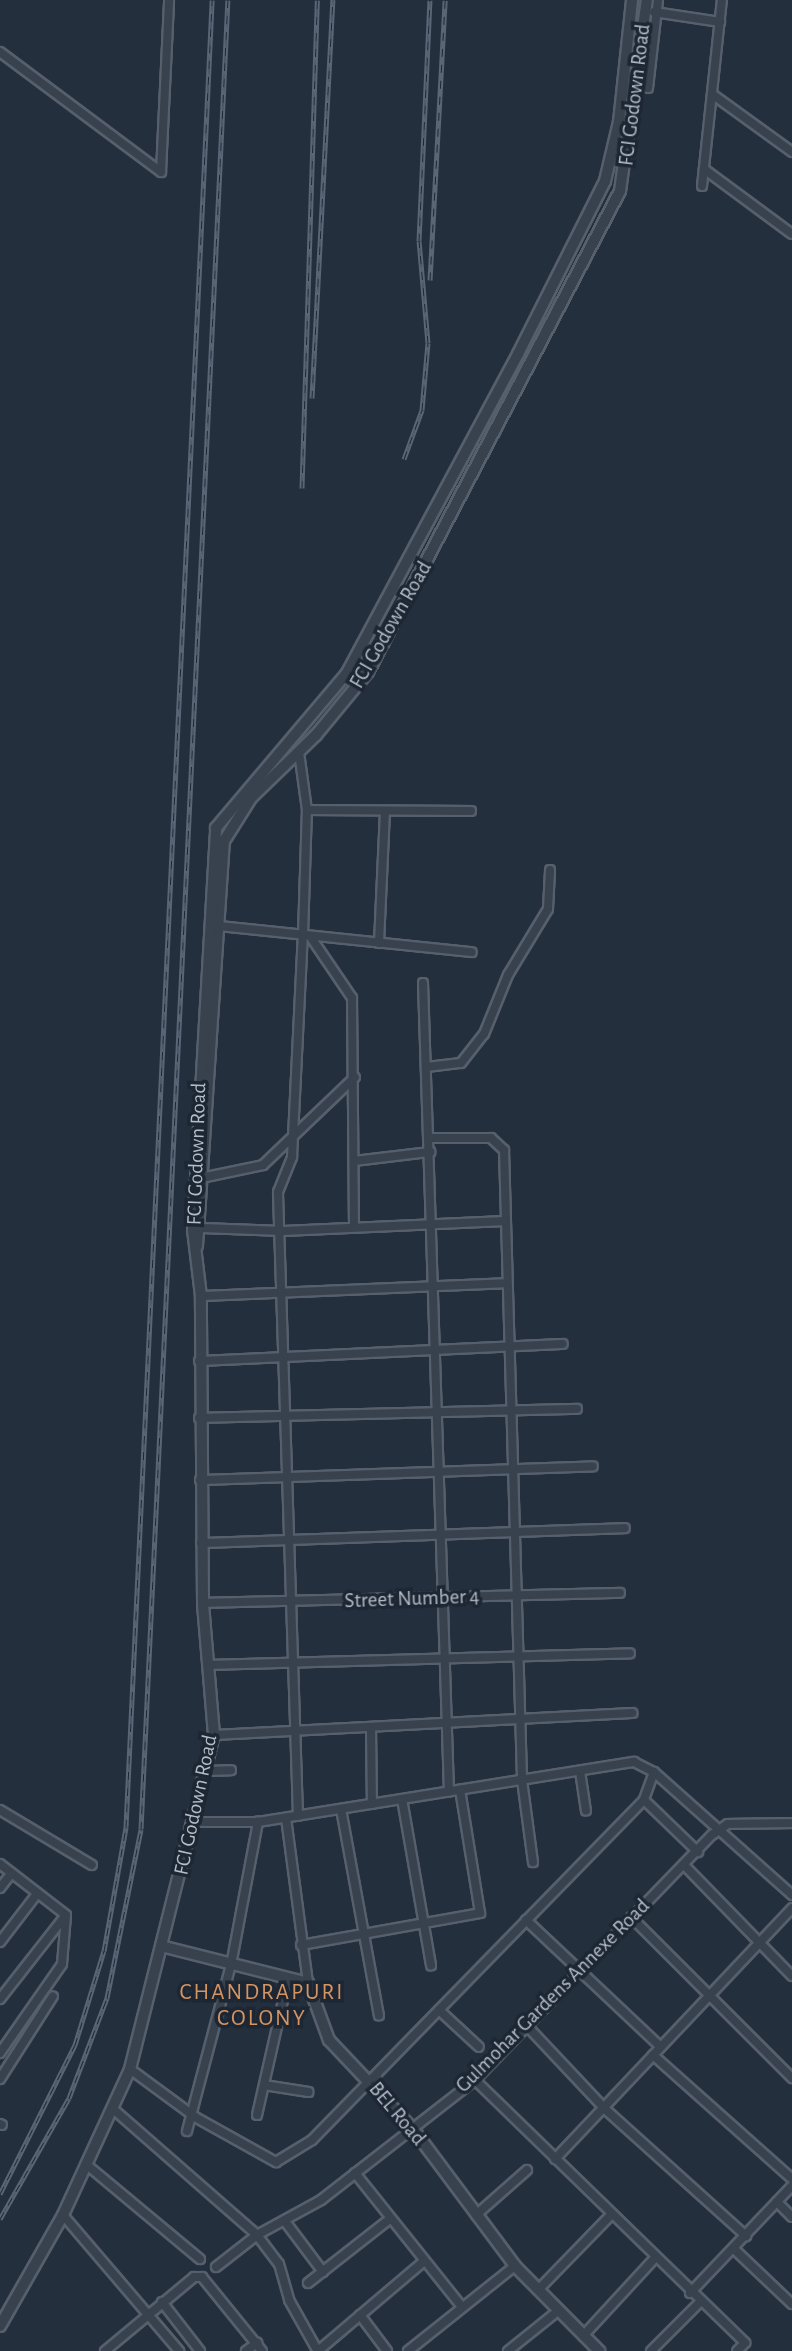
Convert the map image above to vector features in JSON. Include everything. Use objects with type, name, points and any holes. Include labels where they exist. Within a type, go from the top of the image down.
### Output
[{"type":"street","points":[[0,52],[160,172],[169,0]]},
{"type":"street","name":"FCI Godown Road","points":[[0,2326],[63,2215],[130,2069],[196,1822],[214,1735],[211,1665],[203,1603],[199,1418],[201,1296],[197,1247],[204,991],[216,828],[347,673],[484,417],[605,181],[619,122],[632,0]]},
{"type":"street","points":[[648,88],[650,11],[658,0]]},
{"type":"street","points":[[702,186],[722,0]]},
{"type":"street","points":[[650,11],[720,22]]},
{"type":"street","name":"FCI Godown Road","points":[[197,1247],[206,1177],[220,855],[228,830],[368,672],[501,427],[620,191],[650,11]]},
{"type":"street","points":[[712,94],[792,152]]},
{"type":"street","points":[[705,169],[792,234]]},
{"type":"street","points":[[484,417],[501,427]]},
{"type":"street","points":[[298,1816],[283,1231],[278,1192],[292,1157],[307,935],[307,810],[299,752]]},
{"type":"street","points":[[307,810],[385,813],[471,811]]},
{"type":"street","points":[[379,943],[385,813]]},
{"type":"street","points":[[427,1068],[461,1063],[484,1034],[508,975],[548,909],[550,870]]},
{"type":"street","points":[[219,926],[472,951]]},
{"type":"street","points":[[307,935],[321,958],[350,988],[355,1077],[354,1227]]},
{"type":"street","points":[[424,983],[430,1138],[433,1351],[440,1473],[443,1660],[449,1792]]},
{"type":"street","points":[[204,991],[216,990]]},
{"type":"street","points":[[206,1177],[263,1165],[292,1132],[355,1077]]},
{"type":"street","points":[[430,1138],[499,1143],[510,1347],[522,1780],[533,1862]]},
{"type":"street","points":[[354,1161],[430,1152]]},
{"type":"street","points":[[201,1228],[283,1231],[505,1221]]},
{"type":"street","points":[[201,1296],[507,1283]]},
{"type":"street","points":[[199,1361],[563,1344]]},
{"type":"street","points":[[199,1418],[577,1409]]},
{"type":"street","points":[[200,1480],[289,1480],[593,1466]]},
{"type":"street","points":[[201,1543],[292,1542],[625,1528]]},
{"type":"street","name":"Street Number 4","points":[[203,1603],[294,1603],[620,1592]]},
{"type":"street","points":[[211,1665],[296,1665],[631,1653]]},
{"type":"street","points":[[214,1735],[632,1713]]},
{"type":"street","points":[[371,1727],[372,1804]]},
{"type":"street","points":[[196,1822],[258,1822],[634,1762],[654,1772],[792,1895]]},
{"type":"street","points":[[206,1771],[231,1770]]},
{"type":"street","points":[[580,1771],[586,1811]]},
{"type":"street","points":[[130,2069],[195,2117],[276,2162],[312,2140],[644,1800],[654,1772]]},
{"type":"street","points":[[301,1945],[424,1924],[482,1909],[460,1790]]},
{"type":"street","points":[[402,1799],[431,1966]]},
{"type":"street","points":[[644,1800],[698,1852]]},
{"type":"street","points":[[341,1809],[361,1934],[379,2016]]},
{"type":"street","points":[[0,1810],[92,1865]]},
{"type":"street","points":[[162,1946],[307,1983],[286,1818]]},
{"type":"street","points":[[187,2131],[195,2117],[231,1965],[258,1822]]},
{"type":"street","points":[[720,1830],[729,1824],[792,1823]]},
{"type":"street","name":"Gulmohar Gardens Annexe Road","points":[[216,2267],[257,2235],[286,2224],[475,2080],[631,1917],[686,1867],[720,1830]]},
{"type":"street","points":[[0,1864],[66,1915]]},
{"type":"street","points":[[686,1867],[792,1976]]},
{"type":"street","points":[[0,1888],[11,1874]]},
{"type":"street","points":[[0,1942],[37,1894]]},
{"type":"street","points":[[555,2159],[606,2109],[653,2055],[792,1908]]},
{"type":"street","points":[[0,1999],[66,1915]]},
{"type":"street","points":[[0,2053],[62,1964],[66,1915]]},
{"type":"street","points":[[631,1917],[792,2078]]},
{"type":"street","points":[[526,1920],[661,2047]]},
{"type":"street","points":[[257,2115],[288,1978]]},
{"type":"street","name":"BEL Road","points":[[307,1983],[323,2032],[413,2129],[515,2266],[599,2351]]},
{"type":"street","points":[[0,2079],[53,1996]]},
{"type":"street","points":[[439,2010],[479,2047]]},
{"type":"street","points":[[527,2026],[606,2109],[746,2236]]},
{"type":"street","points":[[653,2055],[792,2179]]},
{"type":"street","points":[[475,2080],[654,2259],[745,2343],[737,2351]]},
{"type":"street","points":[[264,2085],[308,2092]]},
{"type":"street","points":[[113,2108],[257,2235],[279,2264],[289,2300],[317,2350],[424,2261]]},
{"type":"street","points":[[87,2165],[200,2259]]},
{"type":"street","points":[[476,2215],[527,2170]]},
{"type":"street","points":[[355,2173],[461,2306]]},
{"type":"street","points":[[690,2293],[792,2186]]},
{"type":"street","points":[[776,2202],[792,2217]]},
{"type":"street","points":[[63,2215],[149,2311],[179,2351]]},
{"type":"street","points":[[538,2290],[610,2216]]},
{"type":"street","points":[[308,2283],[390,2220]]},
{"type":"street","points":[[286,2224],[323,2273]]},
{"type":"street","points":[[734,2249],[792,2304]]},
{"type":"street","points":[[583,2336],[654,2259]]},
{"type":"street","points":[[408,2351],[461,2306],[515,2266]]},
{"type":"street","points":[[105,2351],[149,2311],[202,2277],[259,2347],[246,2351]]},
{"type":"street","points":[[162,2302],[200,2351]]},
{"type":"street","points":[[651,2351],[700,2302]]},
{"type":"street","points":[[511,2350],[558,2311]]},
{"type":"street","points":[[360,2315],[387,2351]]},
{"type":"railway","points":[[0,2194],[75,2045],[104,1951],[126,1827],[212,0]]},
{"type":"railway","points":[[0,2219],[69,2098],[107,1998],[141,1829],[228,0]]},
{"type":"railway","points":[[302,488],[317,0]]},
{"type":"railway","points":[[312,398],[333,0]]},
{"type":"railway","points":[[404,459],[422,410],[428,343],[419,241],[430,0]]},
{"type":"railway","points":[[430,280],[445,0]]},
{"type":"district","name":"CHANDRAPURI COLONY","points":[[262,2006]]}]
